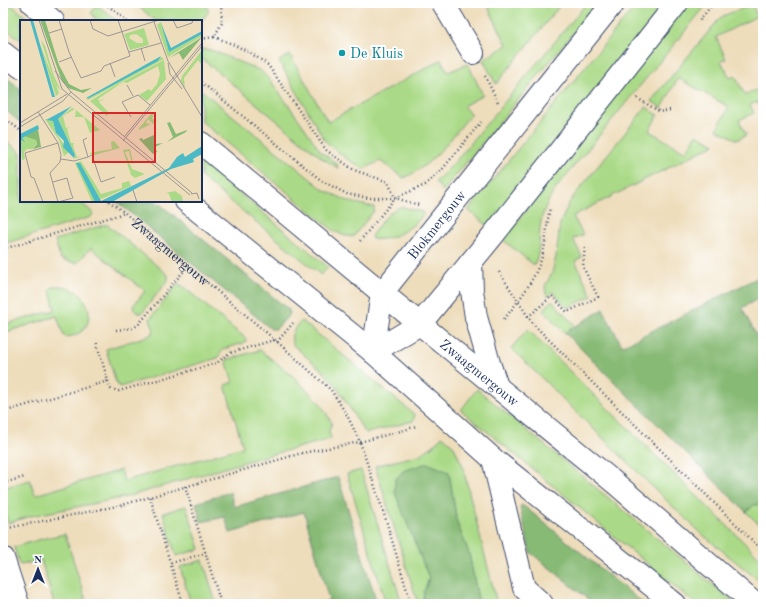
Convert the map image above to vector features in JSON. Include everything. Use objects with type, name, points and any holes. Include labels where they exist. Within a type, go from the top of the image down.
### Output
[{"type":"street","points":[[32,3],[52,20]]},
{"type":"street","points":[[443,3],[473,53]]},
{"type":"street","name":"Blokmergouw","points":[[373,352],[382,293],[613,3]]},
{"type":"street","points":[[373,352],[420,324],[677,3]]},
{"type":"street","points":[[3,53],[20,67]]},
{"type":"street","name":"Zwaagmergouw","points":[[202,144],[615,483],[755,604]]},
{"type":"street","points":[[187,202],[373,352],[493,459],[675,604]]},
{"type":"street","points":[[471,262],[472,291],[476,317],[497,386]]},
{"type":"street","points":[[493,459],[524,588],[542,604]]},
{"type":"street","points":[[3,558],[18,604]]},
{"type":"path","points":[[105,3],[126,20]]},
{"type":"path","points":[[214,37],[222,23],[221,3]]},
{"type":"path","points":[[698,23],[711,6],[719,3]]},
{"type":"path","points":[[202,39],[214,37],[255,55],[268,65],[326,150],[354,170],[388,182],[395,198]]},
{"type":"path","points":[[202,83],[322,181],[347,194],[369,198],[395,198],[424,206]]},
{"type":"path","points":[[633,101],[641,92]]},
{"type":"path","points":[[498,102],[503,96]]},
{"type":"path","points":[[636,98],[660,112],[670,110]]},
{"type":"path","points":[[3,117],[20,130]]},
{"type":"path","points":[[395,198],[425,185],[440,171],[483,119]]},
{"type":"path","name":"Zwaagmergouw","points":[[110,202],[274,339],[331,390],[347,414],[360,442],[386,520],[411,604]]},
{"type":"path","points":[[518,302],[530,283],[542,259],[547,220],[551,205]]},
{"type":"path","points":[[3,249],[125,213]]},
{"type":"path","points":[[528,317],[552,296],[566,312],[598,297],[583,267],[585,245]]},
{"type":"path","points":[[116,330],[132,328],[138,325],[188,266]]},
{"type":"path","points":[[495,267],[533,324],[763,551]]},
{"type":"path","points":[[96,341],[111,389],[118,392],[217,364],[230,353],[274,339]]},
{"type":"path","points":[[3,412],[108,381]]},
{"type":"path","points":[[3,528],[122,505],[302,453],[360,442]]},
{"type":"path","points":[[3,483],[25,477]]},
{"type":"path","points":[[186,486],[221,604]]},
{"type":"path","points":[[150,497],[183,604]]},
{"type":"path","points":[[171,563],[206,553]]},
{"type":"green space","points":[[3,3],[9,3],[30,20],[20,20],[20,39],[3,27]]},
{"type":"green space","points":[[134,3],[204,3],[209,11],[202,21],[155,20]]},
{"type":"green space","points":[[486,3],[562,3],[496,84],[483,60],[507,45]]},
{"type":"green space","points":[[587,3],[598,3],[443,191],[435,182],[455,162]]},
{"type":"green space","points":[[638,3],[666,3],[488,226],[468,210]]},
{"type":"green space","points":[[685,3],[708,3],[553,193],[543,215],[538,251],[534,265],[503,240]]},
{"type":"green space","points":[[750,3],[757,16],[716,37],[726,59],[721,61],[730,78],[735,76],[745,95],[763,87],[763,109],[761,110],[757,102],[750,105],[754,113],[739,120],[746,135],[737,140],[717,129],[729,107],[678,78],[662,108],[651,101],[720,18],[747,6]]},
{"type":"green space","points":[[97,5],[116,20],[97,20],[91,13]]},
{"type":"green space","points":[[202,49],[211,50],[261,71],[270,80],[321,152],[337,164],[338,168],[322,158],[202,59]]},
{"type":"green space","points":[[290,55],[328,122],[441,60],[448,72],[468,64],[483,95],[463,106],[471,114],[441,150],[424,166],[404,178],[380,161],[364,169],[347,159],[325,141],[279,61]]},
{"type":"green space","points":[[3,75],[20,88],[20,122],[3,108]]},
{"type":"green space","points":[[202,91],[324,190],[350,202],[374,207],[374,211],[353,237],[334,231],[202,122]]},
{"type":"green space","points":[[646,107],[658,115],[649,131],[686,152],[697,134],[715,144],[573,216],[583,235],[573,239],[582,257],[575,261],[592,296],[567,308],[553,292],[548,296],[546,294],[545,286],[552,273],[556,257],[560,224],[573,197]]},
{"type":"green space","points":[[3,138],[20,152],[20,202],[80,202],[92,212],[93,215],[91,217],[3,244]]},
{"type":"green space","points":[[202,162],[328,267],[321,275],[202,178]]},
{"type":"green space","points":[[117,202],[157,202],[289,310],[290,314],[276,329],[271,329]]},
{"type":"green space","points":[[403,207],[422,212],[423,215],[407,230],[386,238],[372,239],[371,236],[385,218],[393,211]]},
{"type":"green space","points":[[108,225],[168,275],[168,280],[142,313],[138,313],[134,310],[133,306],[145,291],[91,248],[77,263],[60,258],[55,240]]},
{"type":"green space","points":[[759,277],[763,283],[763,296],[742,308],[763,348],[763,431],[759,433],[763,440],[763,504],[754,505],[746,512],[565,333],[603,309],[622,346]]},
{"type":"green space","points":[[178,284],[245,338],[246,341],[244,343],[223,349],[218,358],[119,387],[115,380],[106,349],[151,335],[154,330],[150,319]]},
{"type":"green space","points":[[57,286],[69,288],[79,294],[86,302],[89,311],[85,328],[77,334],[65,337],[57,316],[3,333],[3,325],[55,310],[50,291],[51,288]]},
{"type":"green space","points":[[552,300],[575,326],[565,333],[543,311]]},
{"type":"green space","points":[[302,321],[415,415],[413,421],[367,433],[364,431],[335,384],[324,372],[293,345],[293,332]]},
{"type":"green space","points":[[528,329],[763,561],[763,584],[703,535],[511,348]]},
{"type":"green space","points":[[260,350],[294,377],[320,403],[332,423],[329,431],[331,439],[262,457],[126,497],[31,516],[8,523],[5,511],[3,511],[3,488],[30,480],[35,495],[121,470],[124,481],[243,447],[225,385],[233,382],[226,360]]},
{"type":"green space","points":[[477,389],[737,604],[696,604],[461,410]]},
{"type":"green space","points":[[442,436],[453,445],[462,464],[497,604],[479,604],[469,553],[457,523],[449,472],[396,493],[429,578],[422,604],[418,604],[375,466],[419,455],[433,446]]},
{"type":"green space","points":[[427,463],[449,472],[457,523],[469,553],[479,604],[422,604],[429,578],[395,493],[395,480],[403,471]]},
{"type":"green space","points":[[361,470],[402,604],[386,604],[347,474]]},
{"type":"green space","points":[[338,477],[376,600],[374,604],[317,604],[329,600],[304,512],[230,533],[225,517],[201,522],[196,503],[230,492],[234,507]]},
{"type":"green space","points":[[763,504],[763,528],[746,512],[754,505]]},
{"type":"green space","points":[[521,505],[644,604],[594,604],[530,552],[520,508]]},
{"type":"green space","points":[[186,506],[200,549],[176,556],[163,513]]},
{"type":"green space","points":[[65,534],[87,604],[54,604],[41,560],[21,565],[19,564],[14,547]]},
{"type":"green space","points":[[203,560],[215,600],[201,604],[191,604],[180,567]]},
{"type":"place","name":"De Kluis","points":[[342,53]]}]
